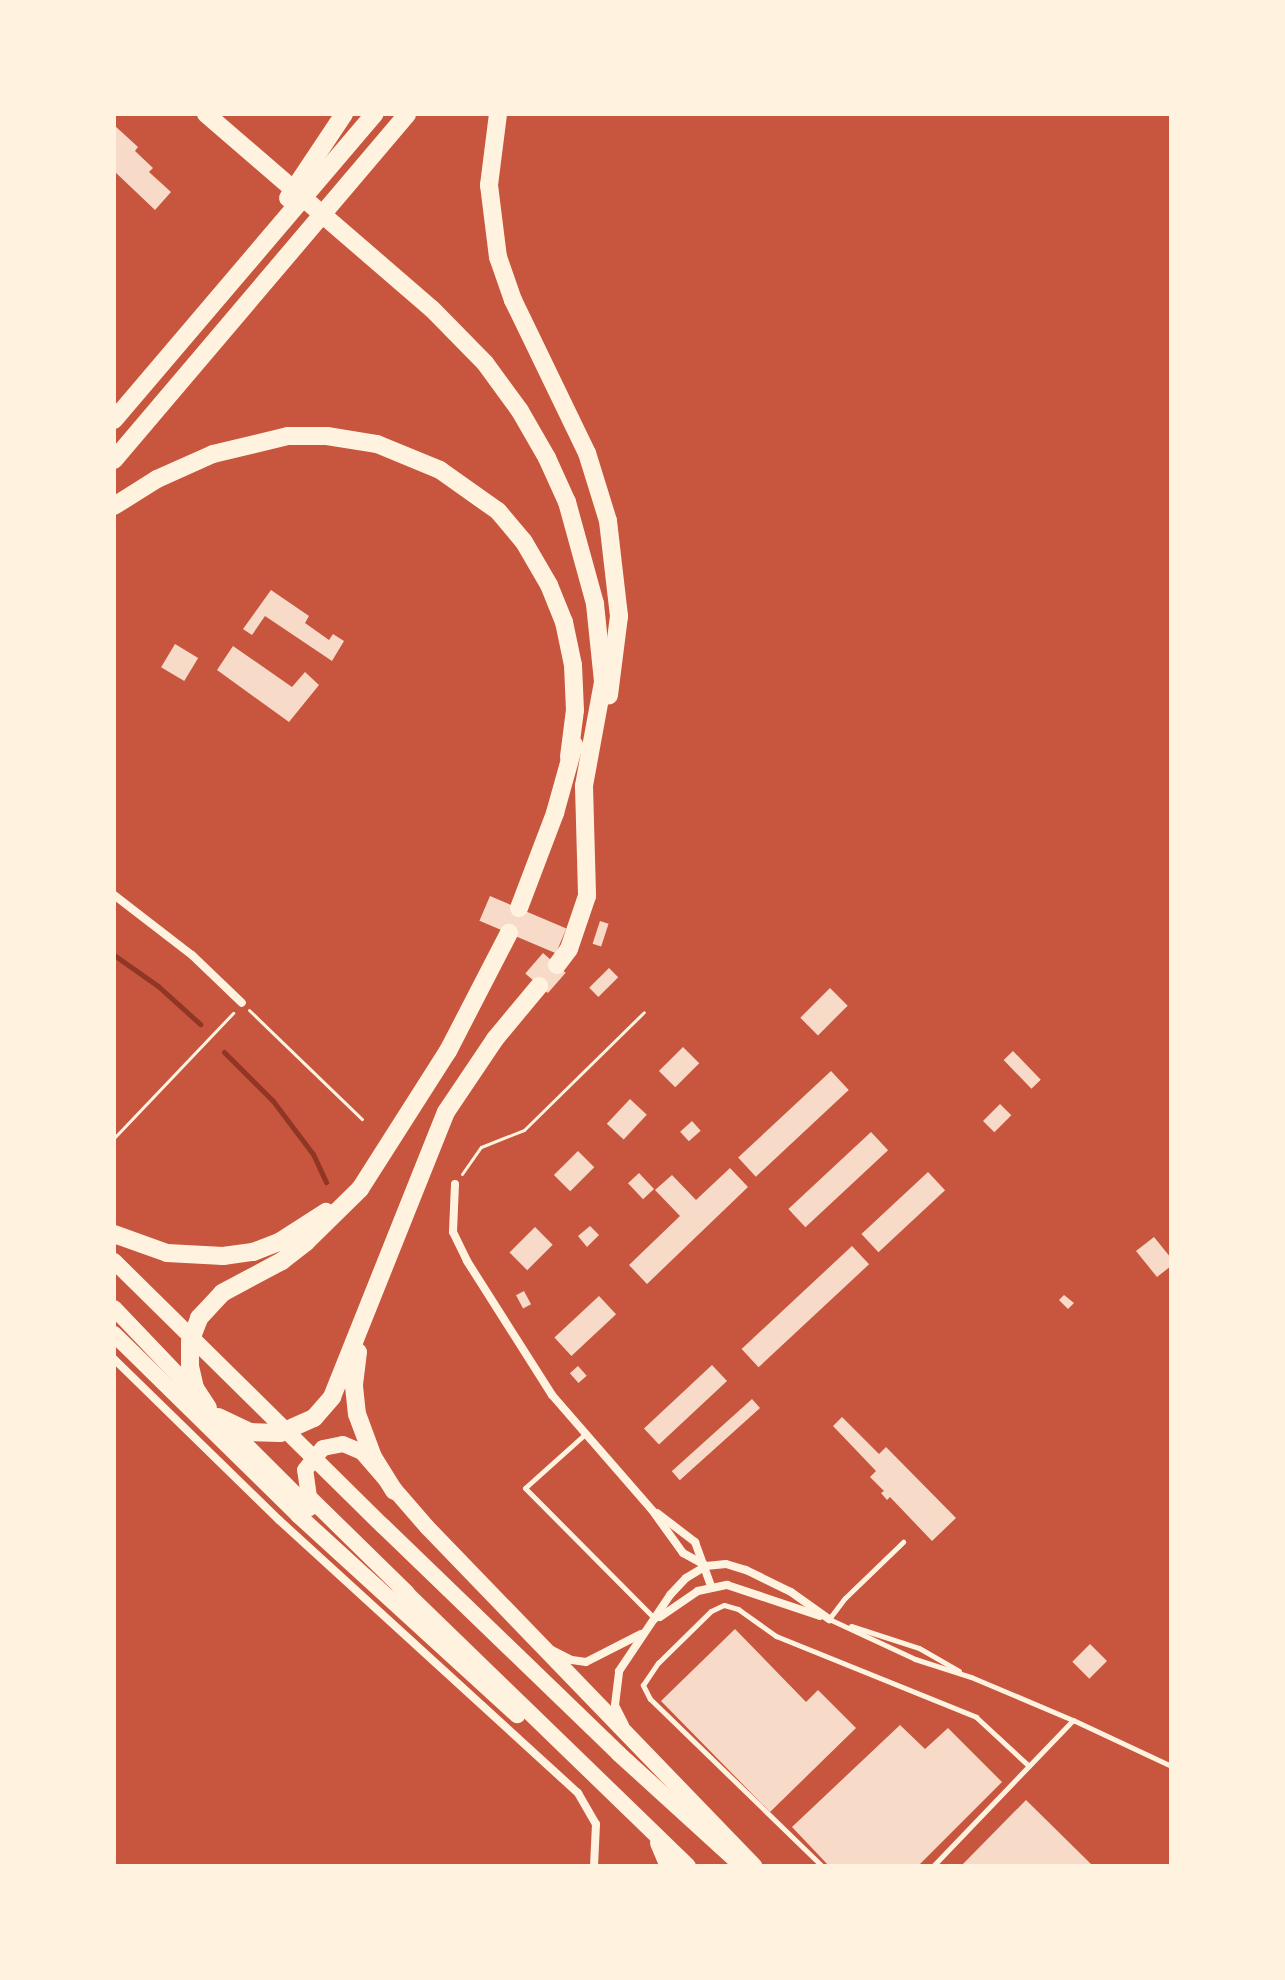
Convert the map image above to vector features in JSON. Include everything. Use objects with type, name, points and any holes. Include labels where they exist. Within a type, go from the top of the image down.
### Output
[{"type":"highway","points":[[206,114],[432,309],[485,363],[520,411],[567,502],[595,604],[603,682],[584,786],[587,896],[575,935],[557,965]]},
{"type":"highway","points":[[207,312],[344,114]]},
{"type":"highway","points":[[114,420],[374,114]]},
{"type":"highway","points":[[114,460],[407,114]]},
{"type":"highway","points":[[498,114],[489,185],[498,257],[519,313],[587,453],[608,521],[615,568],[619,616],[615,669],[584,786]]},
{"type":"highway","points":[[114,506],[157,479],[203,458],[250,443],[288,436],[327,436],[377,444],[440,470],[498,511],[524,542],[549,585],[564,622],[573,665],[575,710],[569,757]]},
{"type":"highway","points":[[519,908],[555,813],[601,654]]},
{"type":"highway","points":[[509,933],[448,1051],[401,1130],[360,1189],[329,1222],[282,1261],[222,1293],[199,1318],[190,1342],[190,1367],[195,1388],[213,1412],[241,1430],[259,1434],[291,1430],[314,1418],[338,1385],[446,1112],[495,1039],[539,986]]},
{"type":"highway","points":[[114,1234],[167,1253],[223,1256],[253,1252],[279,1242],[327,1211],[401,1130]]},
{"type":"highway","points":[[370,1298],[354,1386],[364,1437],[394,1491]]},
{"type":"main road","points":[[114,1261],[619,1754],[742,1866]]},
{"type":"main road","points":[[114,1308],[319,1517],[407,1593]]},
{"type":"main road","points":[[114,1334],[331,1546],[686,1866]]},
{"type":"main road","points":[[686,1866],[315,1505],[305,1489],[305,1470],[323,1448],[343,1444],[362,1452],[394,1491],[754,1866]]},
{"type":"main road","points":[[658,1843],[668,1866]]},
{"type":"street","points":[[114,895],[192,955],[242,1003]]},
{"type":"street","points":[[455,1184],[453,1232],[467,1261],[552,1395],[652,1510],[683,1553],[706,1566]]},
{"type":"street","points":[[114,1359],[279,1520],[578,1793],[596,1824],[594,1866]]},
{"type":"street","points":[[652,1510],[695,1542],[711,1586]]},
{"type":"street","points":[[630,1737],[615,1705],[614,1686],[619,1671],[670,1595],[686,1578],[706,1566],[726,1564],[746,1570],[791,1592],[829,1619]]},
{"type":"street","points":[[656,1619],[711,1586],[746,1589],[829,1619]]},
{"type":"street","points":[[542,1645],[572,1660],[586,1662],[645,1631]]},
{"type":"lane","points":[[584,1435],[525,1488],[656,1619]]},
{"type":"lane","points":[[829,1619],[845,1598],[903,1542]]},
{"type":"lane","points":[[822,1866],[650,1699],[643,1685],[658,1663],[711,1611],[724,1605],[738,1609],[776,1636],[976,1717],[1029,1766]]},
{"type":"lane","points":[[829,1619],[915,1659],[971,1677],[1073,1720],[1171,1766]]},
{"type":"lane","points":[[829,1619],[919,1648],[971,1677]]},
{"type":"lane","points":[[933,1866],[1073,1720]]},
{"type":"path","points":[[114,1138],[242,1003],[362,1119]]},
{"type":"path","points":[[455,1184],[481,1147],[524,1130],[644,1012]]},
{"type":"building","points":[[114,125],[138,147],[135,151],[153,168],[149,172],[171,192],[155,210],[114,171]]},
{"type":"building","points":[[271,590],[309,616],[305,623],[329,640],[333,634],[344,641],[332,661],[265,616],[252,635],[243,629]]},
{"type":"building","points":[[175,644],[198,658],[184,681],[161,667]]},
{"type":"building","points":[[233,646],[292,687],[305,672],[319,685],[289,722],[217,670]]},
{"type":"building","points":[[490,896],[566,928],[556,953],[479,921]]},
{"type":"building","points":[[600,921],[609,924],[601,947],[593,944]]},
{"type":"building","points":[[543,953],[566,973],[548,993],[525,973]]},
{"type":"building","points":[[609,968],[618,977],[598,997],[589,988]]},
{"type":"building","points":[[830,988],[848,1006],[818,1035],[800,1018]]},
{"type":"building","points":[[683,1047],[699,1063],[675,1087],[659,1071]]},
{"type":"building","points":[[1013,1051],[1041,1080],[1031,1089],[1004,1060]]},
{"type":"building","points":[[831,1071],[849,1090],[756,1177],[738,1158]]},
{"type":"building","points":[[630,1099],[647,1115],[624,1140],[607,1124]]},
{"type":"building","points":[[1000,1104],[1011,1115],[994,1132],[983,1121]]},
{"type":"building","points":[[692,1121],[701,1131],[689,1141],[680,1132]]},
{"type":"building","points":[[871,1132],[888,1150],[805,1227],[788,1209]]},
{"type":"building","points":[[578,1151],[594,1167],[570,1191],[554,1175]]},
{"type":"building","points":[[730,1168],[748,1187],[647,1284],[629,1265],[680,1216],[655,1190],[672,1175],[696,1200]]},
{"type":"building","points":[[928,1172],[945,1190],[878,1252],[861,1234]]},
{"type":"building","points":[[639,1173],[654,1189],[643,1199],[628,1183]]},
{"type":"building","points":[[590,1226],[599,1235],[587,1247],[578,1236]]},
{"type":"building","points":[[535,1227],[553,1245],[527,1270],[510,1252]]},
{"type":"building","points":[[1154,1237],[1171,1258],[1171,1266],[1157,1277],[1136,1251]]},
{"type":"building","points":[[852,1246],[869,1264],[759,1367],[742,1349]]},
{"type":"building","points":[[524,1291],[531,1304],[523,1308],[516,1295]]},
{"type":"building","points":[[1064,1295],[1074,1303],[1068,1309],[1059,1300]]},
{"type":"building","points":[[599,1296],[616,1314],[571,1356],[554,1338]]},
{"type":"building","points":[[712,1365],[727,1381],[659,1445],[644,1428]]},
{"type":"building","points":[[578,1366],[587,1376],[579,1383],[570,1373]]},
{"type":"building","points":[[752,1399],[760,1408],[680,1480],[672,1471]]},
{"type":"building","points":[[842,1417],[879,1454],[886,1447],[956,1518],[932,1541],[890,1497],[887,1500],[881,1493],[884,1491],[870,1477],[876,1471],[833,1426]]},
{"type":"building","points":[[735,1629],[806,1702],[818,1690],[856,1728],[770,1812],[661,1701]]},
{"type":"building","points":[[1090,1644],[1107,1661],[1089,1679],[1072,1662]]},
{"type":"building","points":[[900,1725],[925,1749],[948,1728],[1002,1782],[918,1866],[829,1866],[792,1827]]},
{"type":"building","points":[[1026,1800],[1093,1866],[961,1866]]},
{"type":"waterway","points":[[114,955],[158,986],[200,1024]]},
{"type":"waterway","points":[[224,1052],[273,1101],[313,1154],[326,1182]]}]
